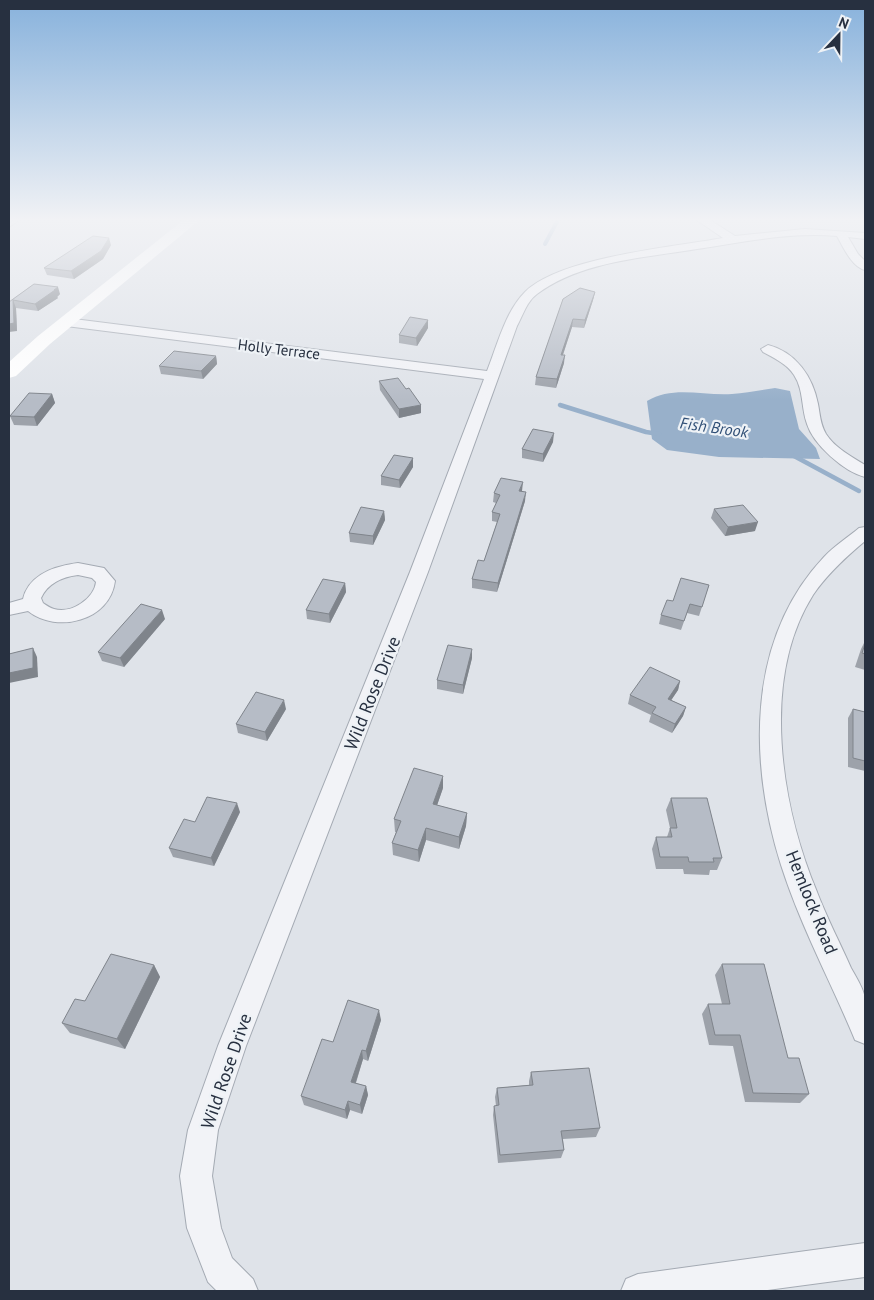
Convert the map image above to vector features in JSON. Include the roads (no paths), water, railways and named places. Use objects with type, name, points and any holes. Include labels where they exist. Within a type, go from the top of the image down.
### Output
[{"type":"main road","points":[[9,372],[66,322],[120,279]]},
{"type":"street","name":"Wild Rose Drive","points":[[241,1291],[220,1270],[204,1228],[196,1176],[203,1130],[232,1046],[419,572],[511,326],[531,293],[556,279]]},
{"type":"street","name":"Holly Terrace","points":[[66,322],[492,376]]},
{"type":"street","points":[[768,349],[799,369],[804,377],[814,426],[822,440],[865,472]]},
{"type":"street","name":"Hemlock Road","points":[[865,532],[854,540],[812,582],[790,621],[775,665],[769,731],[776,796],[796,874],[865,1030]]},
{"type":"street","points":[[9,609],[33,603]]},
{"type":"street","points":[[638,1291],[865,1260]]},
{"type":"water","points":[[775,388],[790,391],[799,429],[816,448],[820,459],[719,457],[667,450],[652,439],[647,401],[657,396],[678,392],[732,394]]},
{"type":"waterway","name":"Fish Brook","points":[[560,405],[646,432],[659,434]]},
{"type":"waterway","name":"Fish Brook","points":[[794,456],[859,491]]}]
